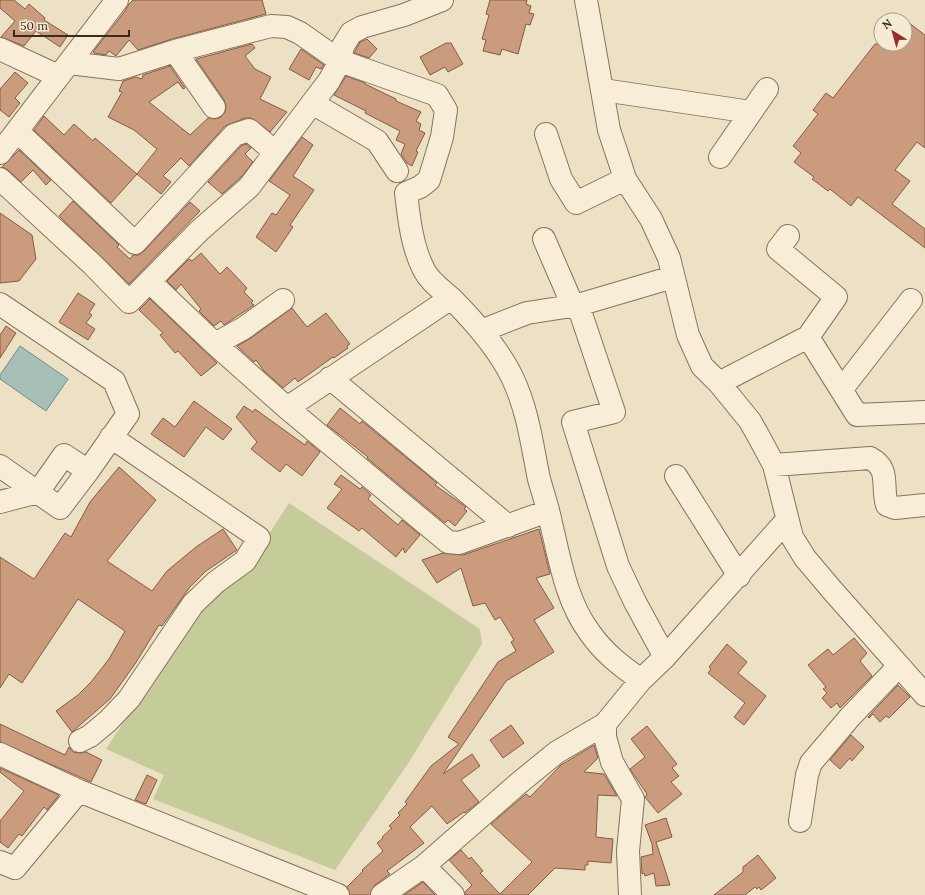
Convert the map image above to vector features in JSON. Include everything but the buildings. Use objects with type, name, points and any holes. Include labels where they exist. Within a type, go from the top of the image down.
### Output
[{"type":"street","points":[[0,154],[63,69],[117,0]]},
{"type":"street","points":[[0,179],[93,265],[129,302],[199,231],[249,187],[329,81],[340,61],[343,46],[351,33],[362,27],[404,15],[442,0]]},
{"type":"street","points":[[586,0],[609,130],[625,179],[651,219],[669,258],[688,335],[702,366],[719,383],[750,421],[774,465],[792,537],[805,558],[925,695]]},
{"type":"street","points":[[0,49],[63,69],[119,69],[175,51],[272,26],[288,27],[340,61],[437,95],[446,110],[442,137],[429,180],[420,187],[406,193],[414,243],[423,269],[429,278],[451,298],[481,331],[501,357],[514,380],[533,441],[539,478],[565,582],[576,609],[589,632],[608,655],[641,680]]},
{"type":"street","points":[[175,51],[214,107]]},
{"type":"street","points":[[720,158],[766,89]]},
{"type":"street","points":[[603,90],[751,112]]},
{"type":"street","points":[[312,103],[377,141],[382,151],[397,171]]},
{"type":"street","points":[[17,131],[135,243],[234,135],[249,130],[275,152]]},
{"type":"street","points":[[546,134],[561,179],[576,203],[625,179]]},
{"type":"street","points":[[719,383],[808,337],[836,297],[778,248],[788,236]]},
{"type":"street","points":[[544,240],[576,306],[614,412],[573,422],[618,566],[635,602],[665,657]]},
{"type":"street","points":[[481,331],[527,313],[576,306],[673,278]]},
{"type":"street","points":[[150,282],[215,344],[287,408],[448,542],[459,543],[548,512]]},
{"type":"street","points":[[287,408],[451,298]]},
{"type":"street","points":[[215,344],[244,328],[283,300]]},
{"type":"street","points":[[842,389],[911,300]]},
{"type":"street","points":[[0,304],[114,381],[128,414],[60,508],[0,466]]},
{"type":"street","points":[[808,337],[857,415],[925,412]]},
{"type":"street","points":[[330,378],[508,526]]},
{"type":"street","points":[[80,741],[90,736],[108,722],[129,699],[192,604],[216,582],[245,562],[259,538],[111,437]]},
{"type":"street","points":[[0,502],[38,492],[64,455],[88,471]]},
{"type":"street","points":[[774,465],[870,458],[879,462],[883,470],[885,498],[888,505],[895,508],[925,505]]},
{"type":"street","points":[[676,476],[740,576]]},
{"type":"street","points":[[382,895],[424,866],[552,756],[605,724],[641,680],[665,657],[740,576],[787,520]]},
{"type":"street","points":[[800,820],[807,775],[811,763],[850,717],[899,666]]},
{"type":"street","points":[[605,724],[605,736],[612,762],[633,798],[628,851],[630,895]]},
{"type":"street","points":[[0,754],[80,790],[338,895]]},
{"type":"street","points":[[0,863],[15,868],[80,790]]},
{"type":"street","points":[[424,866],[453,895]]},
{"type":"green space","points":[[289,503],[480,629],[482,644],[407,765],[335,870],[153,799],[164,775],[106,749],[202,602],[250,564]]},
{"type":"water","points":[[20,346],[68,379],[46,411],[0,379],[0,375]]}]
